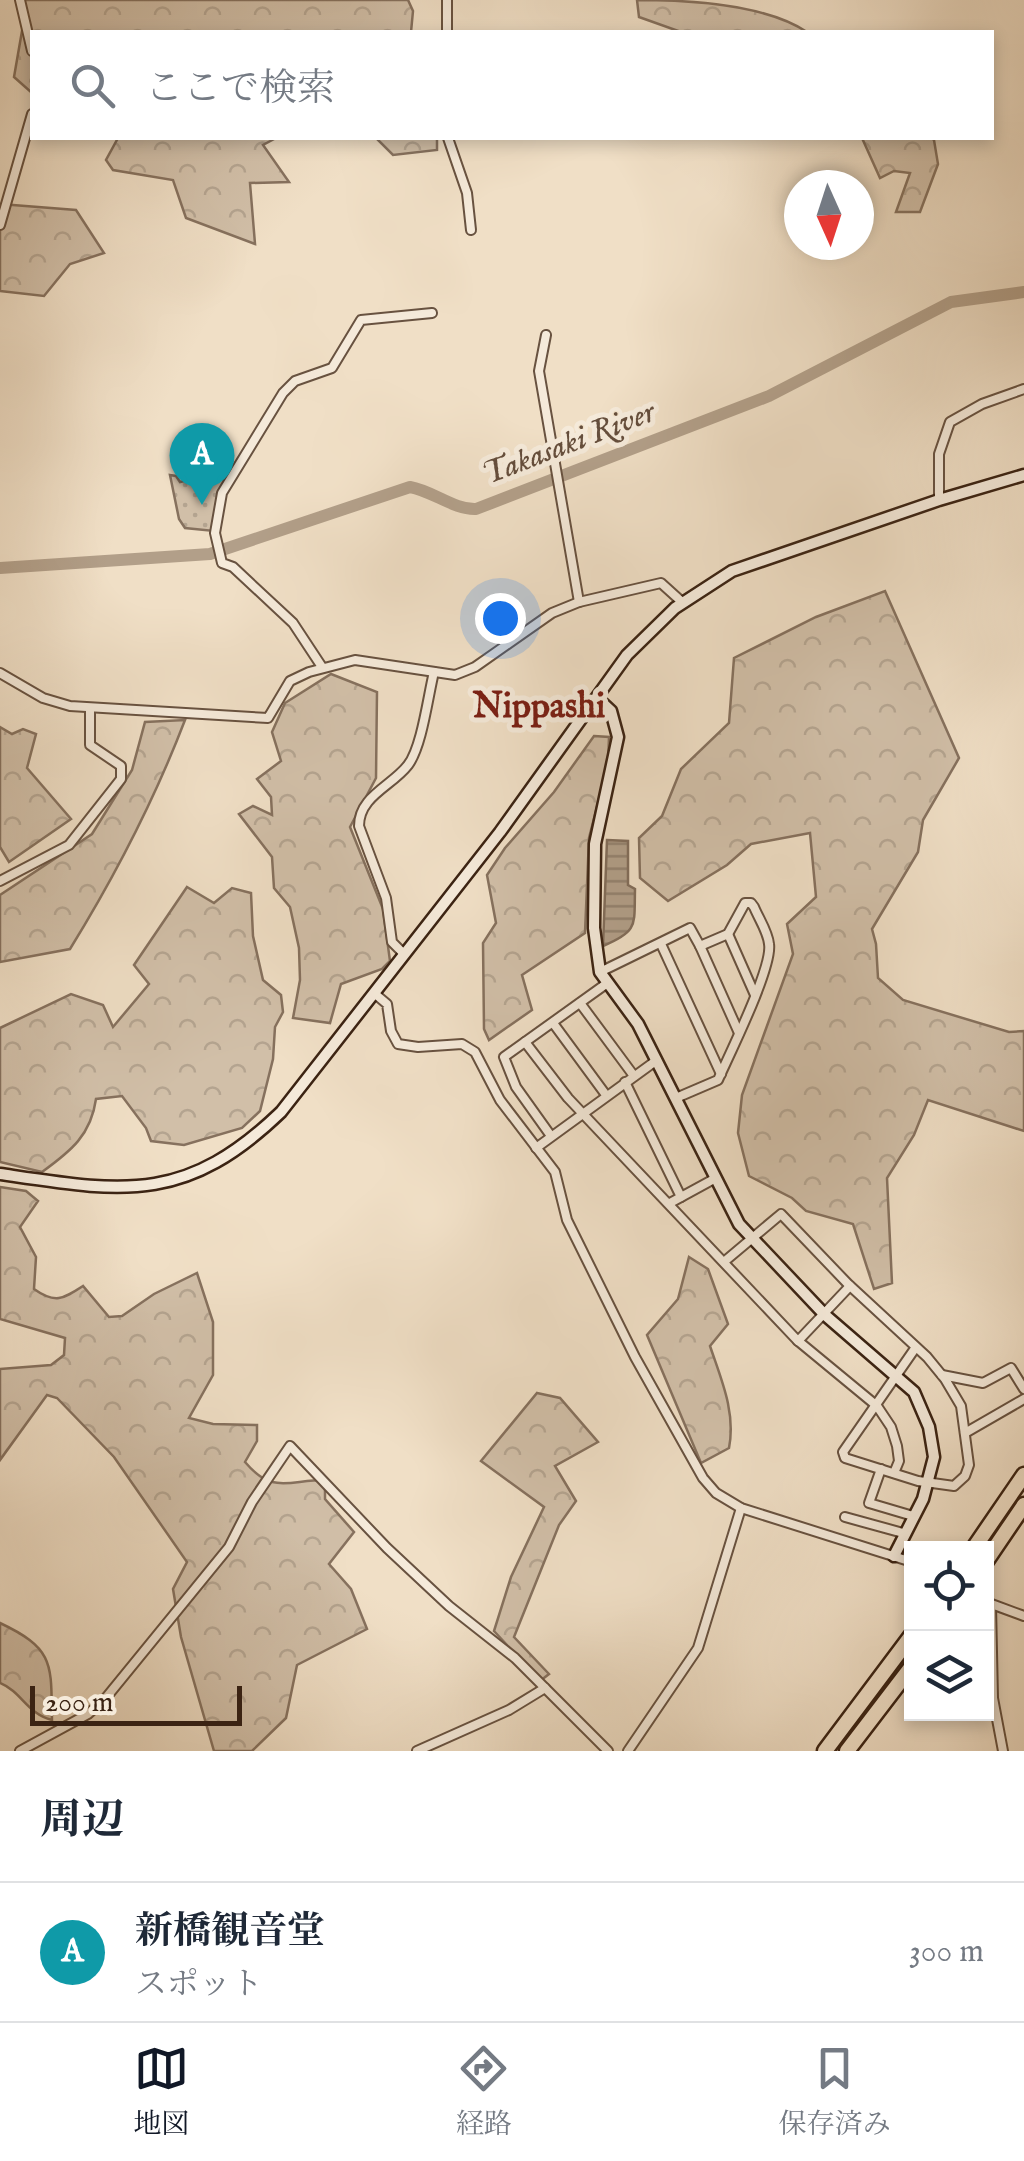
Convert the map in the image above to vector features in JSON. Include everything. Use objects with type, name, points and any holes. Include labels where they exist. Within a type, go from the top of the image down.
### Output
[{"type":"highway","points":[[979,1541],[1024,1475]]},
{"type":"highway","points":[[994,1549],[1024,1505]]},
{"type":"highway","points":[[824,1751],[904,1646]]},
{"type":"highway","points":[[847,1751],[904,1676]]},
{"type":"street","points":[[20,0],[30,43]]},
{"type":"street","points":[[447,30],[448,0]]},
{"type":"street","points":[[0,225],[30,121]]},
{"type":"street","points":[[449,140],[466,193],[472,230]]},
{"type":"street","points":[[322,668],[293,623],[233,568],[222,563],[215,533],[222,493],[283,392],[295,381],[332,368],[360,320],[432,313]]},
{"type":"street","points":[[546,335],[539,371],[579,602]]},
{"type":"street","points":[[939,500],[938,454],[950,422],[982,404],[1024,389]]},
{"type":"street","points":[[0,1174],[120,1189],[148,1186],[199,1171],[239,1149],[281,1112],[500,832],[627,656],[682,602],[732,571],[1024,475]]},
{"type":"street","points":[[0,673],[44,698],[70,706],[268,718],[290,681],[322,668],[355,660],[454,675],[474,667],[538,622],[579,602],[662,583],[682,602]]},
{"type":"street","points":[[403,954],[392,942],[386,898],[358,826],[359,817],[375,792],[412,761],[434,672]]},
{"type":"street","points":[[598,698],[610,712],[618,737],[595,844],[594,928],[600,972],[638,1024],[739,1224],[825,1315],[914,1392],[929,1426],[934,1457],[928,1483],[894,1556]]},
{"type":"street","points":[[0,881],[68,844],[121,779],[121,766],[90,746],[90,708]]},
{"type":"street","points":[[676,1098],[718,1080],[755,994],[770,942],[751,903],[742,906],[728,934],[700,946]]},
{"type":"street","points":[[600,972],[690,928],[739,1033]]},
{"type":"street","points":[[728,934],[755,994]]},
{"type":"street","points":[[661,944],[721,1074]]},
{"type":"street","points":[[551,1136],[504,1064],[504,1057],[606,984]]},
{"type":"street","points":[[374,993],[387,1004],[398,1044],[470,1047],[500,1100],[558,1178],[568,1220],[635,1357],[703,1478],[716,1493],[741,1508],[904,1559]]},
{"type":"street","points":[[580,1004],[634,1076]]},
{"type":"street","points":[[553,1023],[606,1096]]},
{"type":"street","points":[[525,1042],[581,1113],[798,1341],[877,1406],[891,1427],[897,1446],[899,1461],[894,1473]]},
{"type":"street","points":[[536,1148],[657,1060]]},
{"type":"street","points":[[625,1082],[681,1197]]},
{"type":"street","points":[[670,1203],[714,1179]]},
{"type":"street","points":[[726,1261],[781,1214],[916,1347],[942,1375],[961,1406],[969,1465],[965,1476],[954,1486],[880,1469],[846,1458],[844,1452],[916,1347]]},
{"type":"street","points":[[798,1341],[850,1286]]},
{"type":"street","points":[[942,1375],[982,1383],[1011,1368],[1024,1389]]},
{"type":"street","points":[[964,1432],[1024,1399]]},
{"type":"street","points":[[20,1751],[88,1714],[105,1698],[230,1547],[252,1502],[290,1446],[386,1548],[545,1688],[608,1751]]},
{"type":"street","points":[[880,1469],[869,1503],[913,1516]]},
{"type":"street","points":[[628,1751],[698,1648],[741,1508]]},
{"type":"street","points":[[845,1517],[903,1533]]},
{"type":"street","points":[[994,1606],[1024,1616]]},
{"type":"street","points":[[990,1631],[992,1698],[1003,1751]]},
{"type":"street","points":[[417,1751],[509,1710],[545,1688]]},
{"type":"green space","points":[[23,0],[408,0],[413,11],[411,30],[30,30],[30,91],[14,77],[26,8]]},
{"type":"green space","points":[[637,0],[702,3],[770,15],[803,30],[675,30],[639,17]]},
{"type":"green space","points":[[117,140],[272,140],[263,145],[289,182],[250,183],[255,244],[186,218],[173,180],[113,170],[106,160]]},
{"type":"green space","points":[[378,140],[437,140],[437,150],[393,155]]},
{"type":"green space","points":[[863,140],[934,140],[938,164],[920,212],[896,212],[910,173],[894,171],[880,178]]},
{"type":"green space","points":[[0,204],[76,210],[104,253],[70,264],[44,296],[0,291]]},
{"type":"green space","points":[[196,466],[211,469],[226,482],[214,531],[185,528],[179,519],[170,475],[180,482],[189,480]]},
{"type":"green space","points":[[885,591],[959,758],[923,820],[918,852],[872,929],[878,978],[903,1000],[1009,1032],[1024,1031],[1024,1131],[928,1100],[914,1135],[887,1178],[892,1283],[874,1289],[853,1224],[806,1211],[792,1198],[749,1176],[738,1133],[742,1095],[793,954],[787,924],[816,897],[810,833],[751,844],[727,865],[668,901],[640,878],[639,838],[662,816],[681,769],[729,723],[734,658],[816,617]]},
{"type":"green space","points":[[331,674],[377,692],[376,778],[350,827],[383,909],[390,961],[382,969],[341,984],[330,1023],[293,1018],[300,980],[299,948],[290,907],[274,888],[272,857],[239,814],[253,806],[272,815],[271,797],[257,779],[281,761],[272,732],[285,703]]},
{"type":"green space","points":[[185,720],[133,837],[70,949],[0,962],[0,895],[92,834],[132,770],[145,722]]},
{"type":"green space","points":[[0,727],[12,734],[23,729],[36,734],[27,768],[71,819],[9,862],[0,847]]},
{"type":"green space","points":[[594,736],[609,737],[608,764],[589,838],[585,933],[522,975],[532,1010],[489,1040],[484,1029],[483,943],[496,923],[487,875]]},
{"type":"green space","points":[[187,887],[214,903],[232,888],[251,893],[253,936],[263,980],[281,995],[283,1012],[275,1027],[273,1059],[260,1111],[242,1128],[184,1145],[151,1141],[122,1096],[96,1099],[90,1123],[78,1141],[42,1172],[0,1162],[0,1028],[71,994],[103,1005],[113,1027],[149,984],[134,965]]},
{"type":"green space","points":[[0,1187],[26,1191],[38,1201],[20,1227],[36,1257],[34,1289],[48,1297],[64,1297],[83,1286],[109,1317],[122,1316],[154,1294],[197,1273],[213,1322],[213,1375],[189,1418],[213,1424],[257,1425],[257,1441],[245,1462],[273,1482],[325,1480],[325,1499],[354,1532],[329,1564],[351,1589],[367,1629],[297,1665],[286,1718],[252,1751],[214,1751],[181,1637],[173,1589],[187,1562],[114,1457],[57,1398],[47,1395],[0,1460],[0,1369],[51,1365],[64,1355],[65,1338],[0,1319]]},
{"type":"green space","points":[[689,1257],[708,1269],[728,1324],[710,1346],[729,1409],[729,1448],[701,1463],[647,1335],[678,1299]]},
{"type":"green space","points":[[537,1393],[560,1398],[598,1442],[555,1466],[576,1501],[559,1525],[514,1637],[549,1674],[540,1681],[494,1631],[511,1577],[544,1507],[481,1461]]},
{"type":"green space","points":[[0,1623],[31,1641],[46,1660],[52,1720],[36,1713],[0,1683]]},
{"type":"shaded area","points":[[607,840],[628,841],[628,885],[635,889],[635,911],[629,931],[603,946]]},
{"type":"waterway","name":"Takasaki River","points":[[0,568],[210,554],[410,487],[460,507],[476,509],[769,396],[951,302],[1024,292]]},
{"type":"place","name":"新橋観音堂","points":[[202,505]]},
{"type":"district","name":"Nippashi","points":[[539,707]]}]
